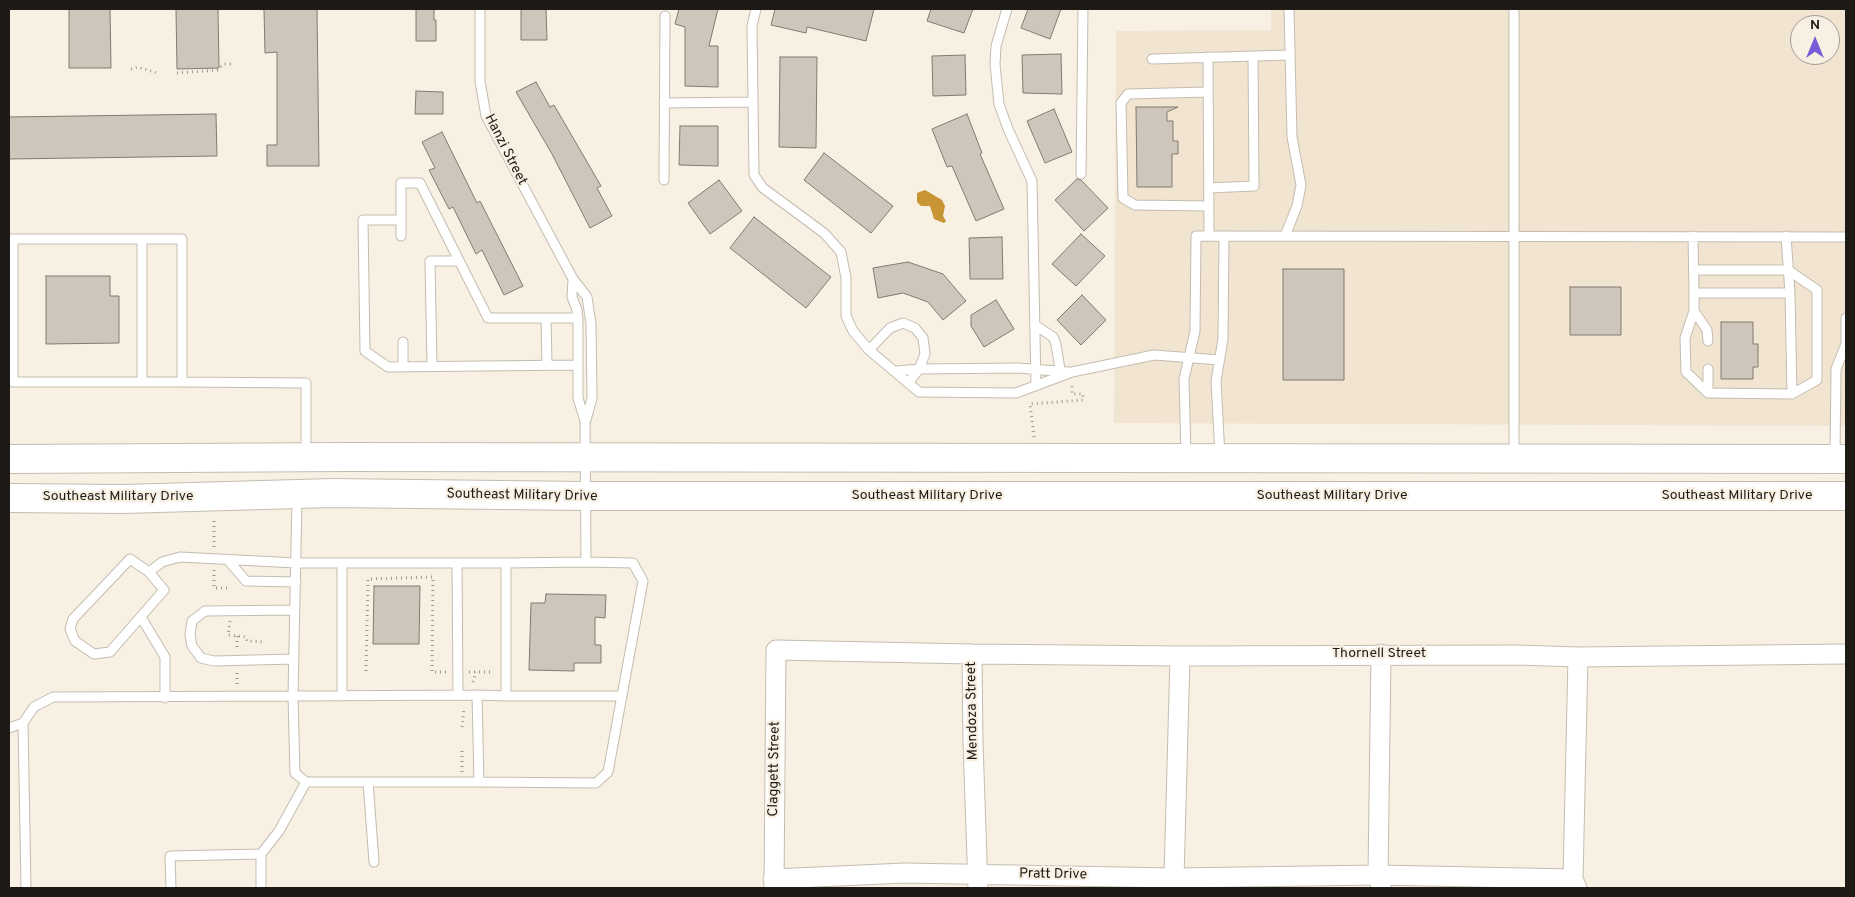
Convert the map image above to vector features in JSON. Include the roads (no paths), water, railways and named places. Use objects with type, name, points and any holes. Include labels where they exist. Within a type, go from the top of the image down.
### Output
[{"type":"main road","points":[[9,459],[1840,459],[1840,496]]},
{"type":"main road","points":[[1186,459],[1186,496]]},
{"type":"main road","points":[[1220,459],[1220,496]]},
{"type":"main road","name":"Southeast Military Drive","points":[[9,498],[298,494],[586,496],[1840,496]]},
{"type":"main road","points":[[9,513],[50,498]]},
{"type":"street","name":"Mendoza Street","points":[[776,650],[972,654],[978,881]]},
{"type":"street","name":"Claggett Street","points":[[773,883],[776,650]]},
{"type":"street","name":"Thornell Street","points":[[972,654],[1180,656],[1381,654],[1578,657],[1846,654]]},
{"type":"street","points":[[1379,882],[1381,654]]},
{"type":"street","points":[[1174,878],[1180,656]]},
{"type":"street","points":[[1575,884],[1578,657]]},
{"type":"street","name":"Pratt Drive","points":[[773,883],[905,873],[978,881],[1174,878],[1575,884]]},
{"type":"lane","name":"Hanzi Street","points":[[480,9],[480,81],[486,116],[573,279],[587,297],[591,324],[592,398],[585,421]]},
{"type":"lane","points":[[756,9],[752,26],[754,175],[763,188],[824,233],[841,252],[846,278],[846,316],[853,331],[868,350],[897,371],[920,392],[1016,392],[1036,386],[1061,374],[1154,355],[1220,360]]},
{"type":"lane","points":[[1007,9],[996,46],[999,104],[1008,129],[1032,181],[1034,369],[1036,386]]},
{"type":"lane","points":[[1081,174],[1083,9]]},
{"type":"lane","points":[[1285,236],[1298,206],[1300,185],[1292,137],[1289,9]]},
{"type":"lane","points":[[1514,9],[1514,459]]},
{"type":"lane","points":[[664,180],[665,16]]},
{"type":"lane","points":[[1152,59],[1290,54]]},
{"type":"lane","points":[[1210,188],[1254,186],[1253,56]]},
{"type":"lane","points":[[1208,57],[1209,236]]},
{"type":"lane","points":[[1208,92],[1128,94],[1121,103],[1123,198],[1135,204],[1209,206]]},
{"type":"lane","points":[[664,103],[752,102]]},
{"type":"lane","points":[[401,236],[401,183],[420,183],[488,318],[578,318]]},
{"type":"lane","points":[[401,220],[363,220],[365,351],[388,367],[578,365]]},
{"type":"lane","points":[[1186,459],[1184,378],[1195,331],[1196,236],[1846,237]]},
{"type":"lane","points":[[1220,459],[1216,381],[1223,339],[1224,236]]},
{"type":"lane","points":[[1693,236],[1694,312],[1685,338],[1686,372],[1708,392],[1792,394],[1817,380],[1817,290],[1788,270],[1694,270]]},
{"type":"lane","points":[[1786,236],[1790,293],[1792,394]]},
{"type":"lane","points":[[182,382],[182,239],[11,239],[13,382],[306,383],[306,458]]},
{"type":"lane","points":[[142,239],[142,382]]},
{"type":"lane","points":[[432,366],[430,261],[458,261]]},
{"type":"lane","name":"Hanzi Street","points":[[573,279],[572,298],[578,318],[578,398],[585,421],[586,562]]},
{"type":"lane","points":[[1694,293],[1790,293]]},
{"type":"lane","points":[[1694,312],[1707,330],[1708,341]]},
{"type":"lane","points":[[546,318],[547,365]]},
{"type":"lane","points":[[1840,459],[1836,369],[1846,344],[1846,318]]},
{"type":"lane","points":[[868,350],[890,328],[903,322],[916,328],[923,338],[925,354],[919,368],[909,382]]},
{"type":"lane","points":[[1035,326],[1053,337],[1061,374]]},
{"type":"lane","points":[[403,342],[403,366]]},
{"type":"lane","points":[[897,371],[919,368],[1034,369],[1061,374]]},
{"type":"lane","points":[[1708,369],[1708,392]]},
{"type":"lane","points":[[149,572],[162,562],[180,557],[296,563],[633,563],[643,581],[608,772],[596,783],[306,782],[295,773],[293,696],[296,563],[298,494]]},
{"type":"lane","points":[[130,559],[149,572],[164,590],[110,652],[94,654],[75,641],[70,629],[73,619],[130,559]]},
{"type":"lane","points":[[228,560],[246,581],[296,582]]},
{"type":"lane","points":[[342,563],[342,696]]},
{"type":"lane","points":[[457,563],[458,695]]},
{"type":"lane","points":[[506,563],[506,696]]},
{"type":"lane","points":[[294,659],[214,661],[201,658],[192,646],[190,635],[192,621],[205,612],[295,610]]},
{"type":"lane","points":[[141,617],[165,657],[165,698]]},
{"type":"lane","points":[[477,695],[478,782]]},
{"type":"lane","points":[[26,888],[23,723],[34,707],[53,697],[622,696]]},
{"type":"lane","points":[[9,728],[23,723]]},
{"type":"lane","points":[[261,888],[261,854],[279,831],[306,782]]},
{"type":"lane","points":[[368,782],[374,862]]},
{"type":"lane","points":[[171,888],[170,856],[261,854]]}]
